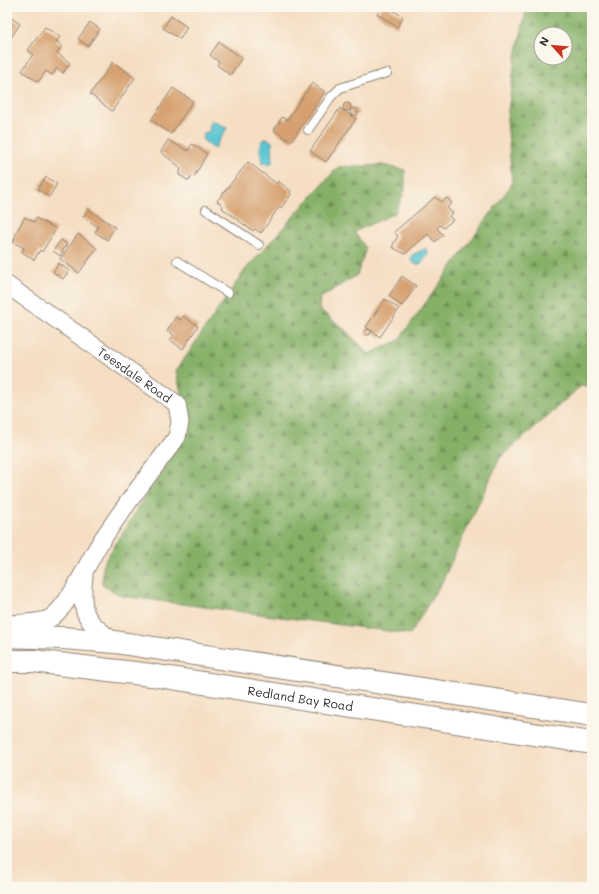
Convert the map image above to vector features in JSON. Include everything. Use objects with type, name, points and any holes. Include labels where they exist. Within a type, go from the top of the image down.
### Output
[{"type":"main road","points":[[7,636],[115,642],[592,715]]},
{"type":"main road","name":"Redland Bay Road","points":[[7,661],[33,661],[151,675],[592,744]]},
{"type":"street","name":"Teesdale Road","points":[[7,285],[177,404],[180,422],[176,437],[99,544],[84,575],[51,618],[35,622],[7,624]]},
{"type":"street","name":"Teesdale Road","points":[[84,575],[82,593],[84,610],[94,627],[115,642]]},
{"type":"lane","points":[[308,130],[331,97],[340,88],[387,73]]},
{"type":"lane","points":[[206,210],[259,245]]},
{"type":"lane","points":[[177,260],[228,293]]},
{"type":"shaded area","points":[[592,850],[592,887],[586,887]]},
{"type":"green space","points":[[527,7],[592,7],[592,388],[581,386],[500,458],[442,582],[410,634],[121,596],[102,584],[103,564],[189,427],[176,371],[245,270],[338,167],[382,165],[405,170],[405,190],[395,213],[354,232],[366,248],[357,275],[320,298],[319,309],[346,331],[369,354],[398,341],[512,184],[507,118],[515,60]]},
{"type":"water","points":[[213,121],[227,128],[214,149],[202,139],[204,133],[210,131],[209,124]]},
{"type":"water","points":[[267,138],[272,142],[273,162],[267,164],[262,162],[260,149],[262,141]]},
{"type":"water","points":[[427,249],[428,255],[420,264],[415,264],[411,261],[412,255]]},
{"type":"building","points":[[382,7],[388,7],[403,17],[397,27],[377,14]]},
{"type":"building","points":[[7,15],[20,24],[7,44]]},
{"type":"building","points":[[171,16],[187,27],[180,39],[163,28]]},
{"type":"building","points":[[90,22],[100,29],[88,46],[78,39]]},
{"type":"building","points":[[45,27],[60,37],[56,41],[62,46],[57,53],[70,63],[63,73],[57,68],[52,75],[46,71],[38,82],[22,71],[33,54],[28,50]]},
{"type":"building","points":[[219,42],[242,58],[230,75],[217,65],[219,62],[210,55]]},
{"type":"building","points":[[113,62],[135,78],[112,111],[90,94]]},
{"type":"building","points":[[312,83],[325,92],[291,142],[274,130],[282,117],[287,120]]},
{"type":"building","points":[[173,88],[193,101],[171,134],[151,120]]},
{"type":"building","points":[[345,103],[349,103],[351,107],[349,111],[345,111],[343,109],[343,105]]},
{"type":"building","points":[[340,108],[356,119],[326,162],[310,151]]},
{"type":"building","points":[[352,108],[356,108],[358,112],[356,116],[352,116],[350,114],[350,110]]},
{"type":"building","points":[[168,140],[188,151],[192,144],[207,154],[194,177],[192,176],[189,181],[179,175],[181,168],[161,152]]},
{"type":"building","points":[[248,162],[277,184],[278,181],[291,191],[291,195],[281,208],[279,207],[261,233],[255,229],[253,231],[222,208],[223,206],[217,201]]},
{"type":"building","points":[[46,177],[57,184],[49,197],[38,189]]},
{"type":"building","points":[[435,197],[442,202],[447,198],[452,203],[447,208],[453,213],[449,216],[453,220],[443,228],[440,225],[437,228],[443,235],[435,242],[428,234],[405,254],[392,247],[398,236],[394,232]]},
{"type":"building","points":[[88,209],[115,227],[107,240],[95,232],[98,227],[83,217]]},
{"type":"building","points":[[25,217],[34,222],[36,218],[56,229],[42,252],[40,250],[34,260],[22,252],[24,248],[13,242],[16,235],[15,234]]},
{"type":"building","points":[[78,234],[97,248],[79,273],[60,259]]},
{"type":"building","points":[[61,240],[67,244],[60,256],[53,251]]},
{"type":"building","points":[[59,263],[69,271],[63,279],[53,272]]},
{"type":"building","points":[[402,276],[416,286],[402,306],[389,296]]},
{"type":"building","points":[[385,299],[399,309],[380,337],[366,327]]},
{"type":"building","points":[[183,316],[198,326],[183,349],[170,340],[174,335],[167,331],[176,317],[180,320]]},
{"type":"building","points":[[368,329],[371,332],[368,335],[365,332]]}]
